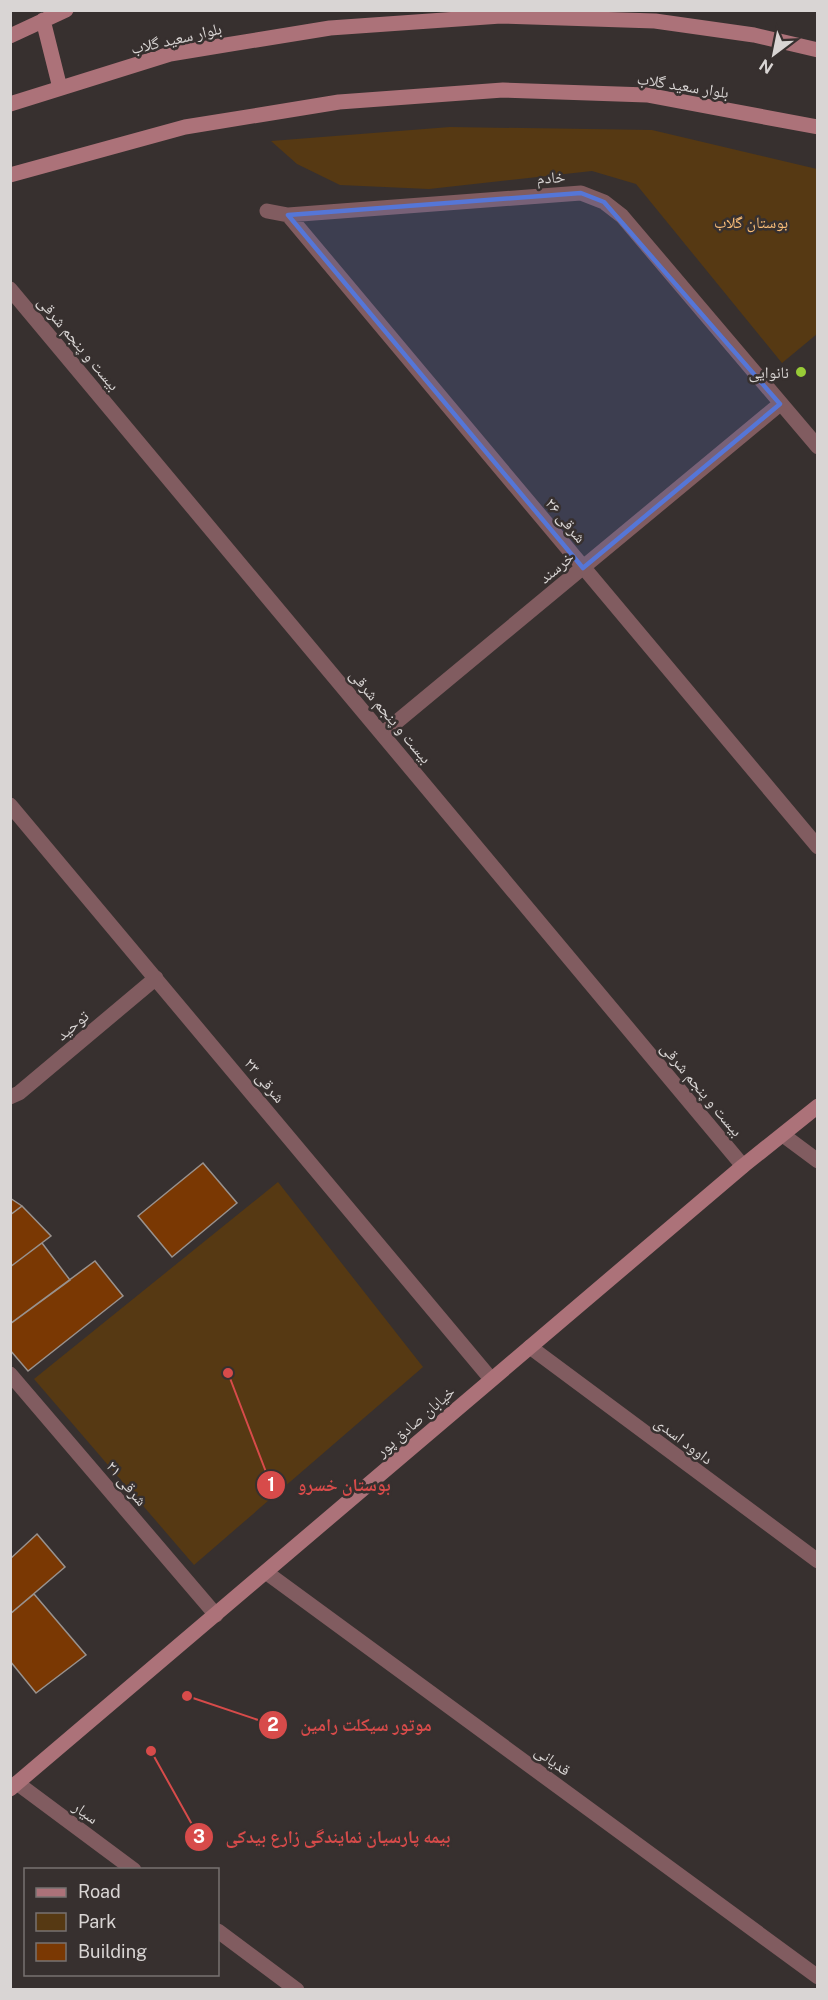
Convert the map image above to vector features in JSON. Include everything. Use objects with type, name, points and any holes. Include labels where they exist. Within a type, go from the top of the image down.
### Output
[{"type":"main road","points":[[10,36],[66,10]]},
{"type":"main road","name":"بلوار سعید گلاب","points":[[10,104],[170,54],[319,30],[501,16],[655,21],[754,35],[818,50]]},
{"type":"main road","points":[[43,20],[60,88]]},
{"type":"main road","name":"بلوار سعید گلاب","points":[[10,175],[185,128],[339,102],[503,90],[647,95],[818,127]]},
{"type":"main road","name":"خیابان صادق پور","points":[[14,1786],[267,1573],[491,1379],[743,1166],[818,1106]]},
{"type":"street","name":"خادم","points":[[267,211],[288,215],[581,193],[604,202],[622,216],[780,405],[818,447]]},
{"type":"street","name":"۲۶ شرقی","points":[[288,215],[818,847]]},
{"type":"street","name":"بیست و پنجم شرقی","points":[[10,289],[743,1166]]},
{"type":"street","name":"خرسند","points":[[382,734],[780,405]]},
{"type":"street","name":"۲۳ شرقی","points":[[10,805],[491,1379]]},
{"type":"street","name":"توحید","points":[[10,1097],[19,1093],[156,978]]},
{"type":"street","points":[[783,1135],[818,1161]]},
{"type":"street","name":"داوود اسدی","points":[[530,1347],[818,1561]]},
{"type":"street","name":"۲۱ شرقی","points":[[10,1374],[216,1615]]},
{"type":"street","name":"قدیانی","points":[[267,1573],[818,1977]]},
{"type":"street","name":"سیار","points":[[14,1786],[133,1868]]},
{"type":"street","points":[[219,1932],[297,1989]]},
{"type":"highlighted area","points":[[581,193],[604,202],[780,404],[583,568],[288,215]]},
{"type":"green space","name":"بوستان گلاب","points":[[450,127],[652,130],[817,169],[817,334],[782,363],[636,184],[592,171],[429,189],[340,185],[297,164],[271,141]]},
{"type":"green space","points":[[278,1182],[423,1367],[194,1565],[34,1379]]},
{"type":"building","points":[[203,1163],[237,1203],[172,1257],[138,1216]]},
{"type":"building","points":[[10,1198],[22,1206],[10,1215]]},
{"type":"building","points":[[22,1206],[51,1236],[10,1267],[10,1215]]},
{"type":"building","points":[[42,1243],[70,1280],[10,1324],[10,1267]]},
{"type":"building","points":[[95,1261],[123,1296],[28,1371],[10,1350],[10,1324]]},
{"type":"building","points":[[37,1534],[65,1567],[10,1614],[10,1559]]},
{"type":"building","points":[[34,1594],[86,1655],[36,1693],[10,1661],[10,1614]]},
{"type":"place","name":"نانوایی","points":[[801,372]]},
{"type":"place","name":"بوستان خسرو","points":[[228,1373]]},
{"type":"place","name":"موتور سیکلت رامین","points":[[187,1696]]},
{"type":"place","name":"بیمه پارسیان نمایندگی زارع بیدکی","points":[[151,1751]]}]
